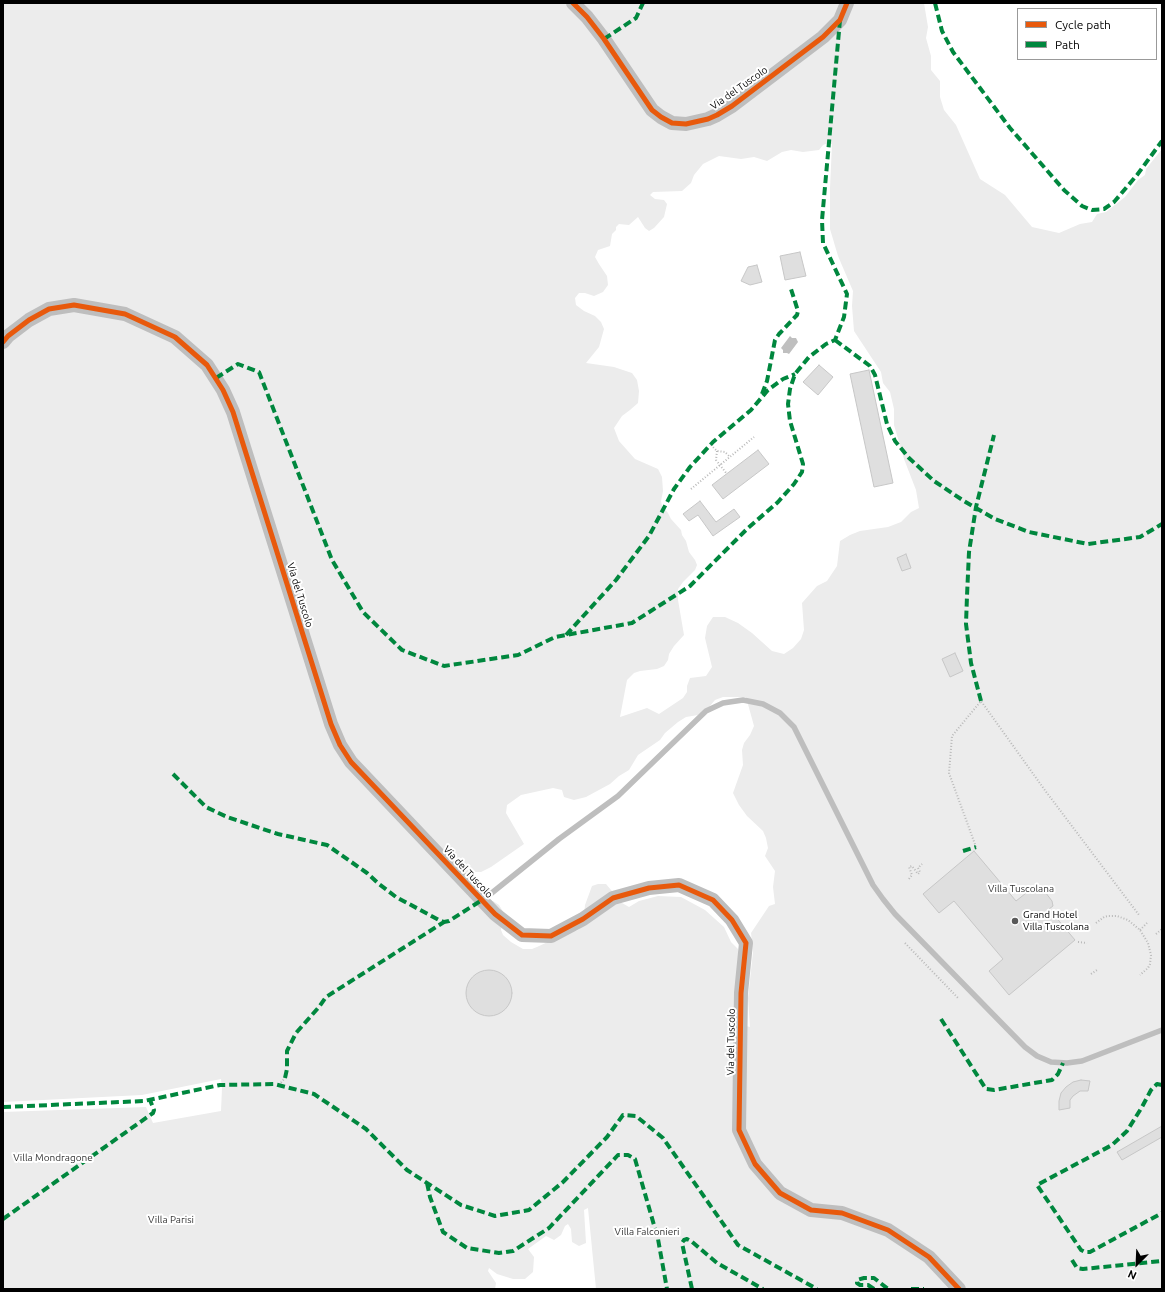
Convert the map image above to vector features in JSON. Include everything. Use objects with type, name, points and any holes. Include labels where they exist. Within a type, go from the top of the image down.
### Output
[{"type":"street","name":"Via del Tuscolo","points":[[573,3],[587,17],[604,39],[652,110],[661,117],[672,122],[686,124],[708,119],[732,106],[823,37],[840,20],[847,3]]},
{"type":"street","name":"Via del Tuscolo","points":[[3,342],[8,336],[29,320],[49,309],[74,305],[125,314],[175,337],[207,365],[224,390],[233,412],[331,724],[340,745],[351,762],[482,900],[522,936],[551,936],[583,919],[613,898],[649,888],[679,885],[713,900],[732,920],[746,943],[741,993],[739,1130],[755,1164],[780,1193],[811,1210],[842,1212],[888,1230],[929,1257],[959,1289]]},
{"type":"lane","points":[[482,900],[559,839],[618,796],[706,711],[724,703],[743,700],[763,704],[780,713],[794,727],[873,885],[882,900],[1025,1047],[1037,1056],[1051,1062],[1067,1063],[1082,1061],[1162,1030]]},
{"type":"path","points":[[692,488],[754,438]]},
{"type":"path","points":[[711,445],[716,451],[716,460],[727,474]]},
{"type":"path","points":[[716,451],[725,452],[730,457]]},
{"type":"path","points":[[976,847],[949,773],[952,736],[981,701],[1044,789],[1139,915]]},
{"type":"path","points":[[909,879],[912,875],[909,867],[912,866],[918,874],[920,872],[918,868],[922,864]]},
{"type":"path","points":[[1096,923],[1104,917],[1117,916],[1128,920],[1140,930],[1148,943],[1151,955],[1148,968],[1140,975]]},
{"type":"path","points":[[1140,930],[1147,923]]},
{"type":"path","points":[[1156,934],[1162,929]]},
{"type":"path","points":[[1078,942],[1088,943]]},
{"type":"path","points":[[905,943],[958,998]]},
{"type":"path","points":[[1091,974],[1097,970]]},
{"type":"path","points":[[279,1085],[285,1078]]},
{"type":"green space","points":[[3,3],[924,3],[928,27],[926,38],[931,56],[931,70],[940,81],[940,97],[944,110],[956,125],[980,179],[1005,195],[1032,227],[1059,233],[1080,224],[1092,222],[1097,214],[1106,212],[1125,197],[1138,180],[1145,175],[1146,169],[1162,149],[1162,1289],[596,1289],[588,1208],[584,1210],[586,1243],[579,1246],[572,1242],[571,1229],[568,1224],[565,1226],[561,1235],[554,1240],[546,1236],[528,1249],[534,1257],[533,1272],[525,1279],[513,1279],[497,1274],[489,1268],[488,1271],[496,1283],[495,1289],[3,1289],[3,1112],[146,1107],[153,1123],[221,1111],[222,1088],[221,1079],[142,1095],[3,1102]],"holes":[[[828,143],[832,144],[830,229],[838,256],[853,291],[852,306],[854,331],[881,372],[883,383],[890,392],[894,409],[894,425],[904,459],[916,490],[919,508],[911,512],[901,522],[888,527],[860,531],[840,541],[837,566],[827,581],[817,586],[802,603],[804,630],[801,639],[793,648],[784,654],[772,651],[738,623],[725,617],[713,617],[707,626],[705,638],[712,667],[706,676],[690,678],[687,686],[687,692],[683,698],[659,714],[647,708],[620,717],[627,680],[634,673],[657,669],[664,666],[674,646],[684,635],[678,600],[678,589],[695,570],[697,565],[689,552],[681,530],[662,506],[662,477],[658,469],[635,459],[619,441],[614,428],[622,416],[638,403],[639,391],[637,380],[632,373],[614,367],[586,363],[599,347],[604,329],[601,322],[595,316],[576,305],[575,298],[579,293],[594,296],[603,292],[608,285],[607,276],[595,257],[598,250],[610,246],[612,234],[619,224],[629,225],[638,217],[645,228],[649,231],[654,228],[664,217],[667,204],[664,200],[655,199],[650,195],[653,192],[682,191],[691,183],[694,175],[703,164],[719,156],[741,159],[754,157],[767,161],[782,152],[791,150],[803,152],[819,150],[823,145]],[[723,697],[746,697],[754,726],[744,743],[742,750],[743,765],[733,793],[747,816],[763,831],[768,848],[765,856],[775,871],[773,887],[775,904],[769,906],[751,933],[753,952],[748,998],[750,1027],[734,1023],[739,954],[738,949],[731,942],[724,927],[705,910],[681,897],[658,896],[639,901],[629,907],[622,903],[606,884],[598,884],[592,886],[585,905],[583,925],[578,930],[567,933],[532,949],[523,949],[503,935],[501,930],[504,913],[499,905],[493,901],[468,896],[463,884],[452,875],[481,872],[491,867],[524,844],[506,813],[507,805],[521,795],[553,788],[562,790],[564,797],[574,800],[586,797],[610,784],[629,770],[638,755],[660,740],[665,733],[678,722],[686,717],[698,715],[709,707],[715,700]]]},
{"type":"shaded area","points":[[790,336],[792,338],[796,338],[798,342],[789,354],[783,353],[781,348]]},
{"type":"building","points":[[800,252],[806,276],[785,280],[780,256]]},
{"type":"building","points":[[757,265],[762,282],[750,285],[741,281],[748,267]]},
{"type":"building","points":[[819,365],[833,377],[818,395],[803,382]]},
{"type":"building","points":[[869,370],[893,483],[874,487],[850,374]]},
{"type":"building","points":[[758,450],[769,464],[723,499],[712,485]]},
{"type":"building","points":[[700,501],[716,522],[734,509],[740,517],[713,536],[698,515],[689,521],[683,514]]},
{"type":"building","points":[[906,554],[911,568],[902,571],[897,558]]},
{"type":"building","points":[[955,653],[963,671],[950,677],[942,659]]},
{"type":"building","name":"Grand Hotel Villa Tuscolana","points":[[974,851],[1016,901],[1035,886],[1042,888],[1052,901],[1053,906],[1049,909],[1075,940],[1009,995],[989,971],[1003,959],[954,901],[939,913],[923,894]]},
{"type":"building","points":[[484,970],[494,970],[502,974],[508,980],[512,988],[512,998],[508,1006],[502,1012],[494,1016],[484,1016],[476,1012],[470,1006],[466,998],[466,988],[470,980],[476,974]]},
{"type":"building","points":[[1081,1080],[1090,1081],[1088,1091],[1080,1091],[1070,1100],[1070,1108],[1059,1110],[1061,1093],[1073,1082]]},
{"type":"building","points":[[1162,1126],[1162,1137],[1122,1160],[1117,1152]]},
{"type":"marked path","points":[[604,39],[636,18],[643,3]]},
{"type":"marked path","points":[[935,3],[942,31],[953,52],[1010,128],[1064,190],[1082,206],[1092,210],[1104,209],[1114,202],[1137,175],[1162,141]]},
{"type":"marked path","points":[[216,378],[238,364],[259,372],[332,560],[363,612],[402,650],[444,666],[518,655],[555,637],[632,623],[690,586],[748,528],[778,502],[794,484],[802,472],[803,464],[790,421],[788,404],[790,389],[795,374],[809,357],[826,344],[835,340],[844,317],[847,294],[823,243],[822,220],[840,20]]},
{"type":"marked path","points":[[762,394],[767,381],[775,340],[797,315],[798,311],[791,289]]},
{"type":"marked path","points":[[835,340],[870,366],[875,375],[887,424],[895,441],[909,458],[934,481],[995,519],[1029,532],[1088,544],[1140,537],[1162,524]]},
{"type":"marked path","points":[[566,635],[616,580],[649,536],[674,489],[690,467],[713,442],[751,410],[768,390],[783,379],[795,374]]},
{"type":"marked path","points":[[981,701],[971,663],[966,624],[969,552],[976,507],[994,435]]},
{"type":"marked path","points":[[173,774],[206,807],[227,817],[278,834],[327,845],[367,873],[396,897],[439,920],[444,922],[449,921],[482,900]]},
{"type":"marked path","points":[[963,851],[976,847]]},
{"type":"marked path","points":[[285,1078],[287,1069],[287,1051],[296,1033],[326,997],[444,922]]},
{"type":"marked path","points":[[941,1019],[986,1089],[994,1090],[1052,1080],[1058,1074],[1063,1063]]},
{"type":"marked path","points":[[3,1107],[144,1101],[220,1085],[274,1084],[314,1094],[366,1129],[407,1170],[461,1205],[495,1216],[529,1210],[563,1182],[607,1137],[623,1115],[636,1116],[663,1138],[738,1245],[817,1289]]},
{"type":"marked path","points":[[1162,1085],[1157,1084],[1151,1090],[1127,1131],[1112,1145],[1037,1185],[1081,1250],[1085,1252],[1090,1252],[1162,1213]]},
{"type":"marked path","points":[[3,1219],[153,1113],[154,1110],[150,1100]]},
{"type":"marked path","points":[[427,1183],[430,1197],[443,1232],[467,1248],[499,1253],[513,1251],[549,1228],[618,1155],[628,1155],[635,1159],[658,1239],[667,1289]]},
{"type":"marked path","points":[[692,1289],[682,1243],[687,1239],[717,1263],[763,1289]]},
{"type":"marked path","points":[[1072,1260],[1077,1268],[1083,1269],[1162,1261]]},
{"type":"marked path","points":[[874,1289],[868,1285],[860,1285],[857,1283],[857,1280],[874,1278],[888,1289]]},
{"type":"marked path","points":[[911,1289],[924,1289]]},
{"type":"cycle path","points":[[573,3],[587,17],[604,39],[652,110],[672,123],[686,124],[708,119],[732,106],[823,37],[840,20],[847,3]]},
{"type":"cycle path","points":[[3,342],[8,336],[29,320],[49,309],[74,305],[125,314],[175,337],[207,365],[223,390],[233,412],[331,724],[340,745],[351,762],[495,914],[522,935],[551,936],[583,919],[613,898],[649,888],[679,885],[713,900],[732,920],[746,943],[741,993],[739,1130],[755,1164],[780,1193],[811,1210],[842,1213],[888,1230],[929,1257],[959,1289]]},
{"type":"place","name":"Grand Hotel Villa Tuscolana","points":[[1015,921]]},
{"type":"park label","name":"Villa Tuscolana","points":[[1021,889]]},
{"type":"park label","name":"Villa Mondragone","points":[[53,1158]]},
{"type":"park label","name":"Villa Parisi","points":[[171,1220]]},
{"type":"park label","name":"Villa Falconieri","points":[[647,1232]]}]
